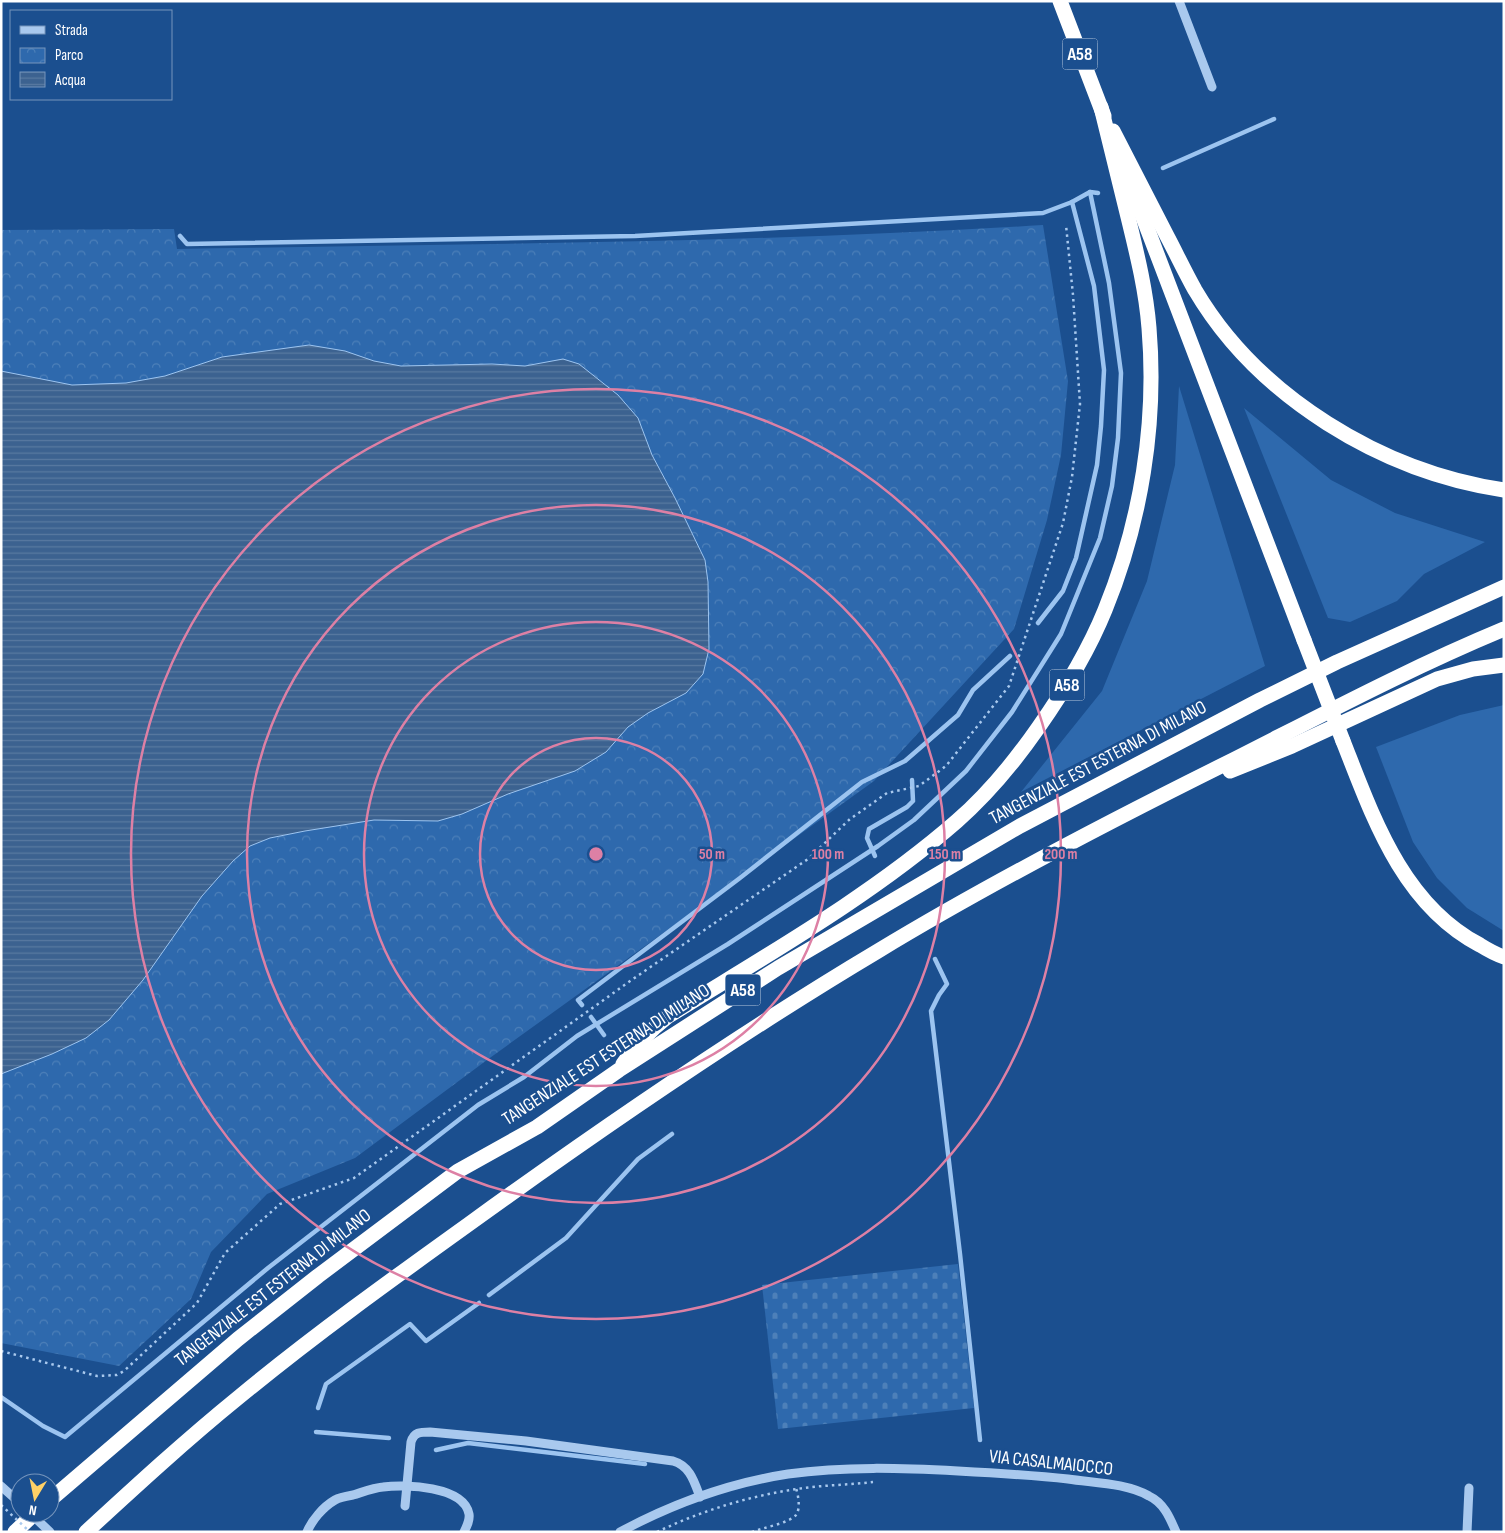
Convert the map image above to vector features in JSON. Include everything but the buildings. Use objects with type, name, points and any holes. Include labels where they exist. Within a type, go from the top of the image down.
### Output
[{"type":"highway","name":"A58","points":[[1060,1],[1343,741],[1384,839],[1402,871],[1423,900],[1444,921],[1467,939],[1504,957]]},
{"type":"highway","name":"A58","points":[[1101,107],[1195,290],[1243,354],[1274,384],[1307,410],[1347,434],[1416,468],[1452,480],[1504,490]]},
{"type":"highway","name":"A58","points":[[619,1070],[637,1043],[667,1017],[867,890],[918,853],[958,820],[992,787],[1027,744],[1057,701],[1082,658],[1105,611],[1135,517],[1145,460],[1150,408],[1151,357],[1144,290],[1101,107]]},
{"type":"highway","name":"TANGENZIALE EST ESTERNA DI MILANO","points":[[60,1491],[223,1351],[318,1276],[458,1171],[537,1127],[619,1070],[778,968],[1020,826],[1303,679],[1504,587]]},
{"type":"highway","name":"A58","points":[[86,1532],[225,1408],[319,1334],[497,1204],[666,1086],[749,1031],[882,948],[1026,866],[1154,799],[1416,669],[1504,629]]},
{"type":"highway","name":"A58","points":[[1154,799],[1292,746],[1437,680],[1473,669],[1504,664]]},
{"type":"highway","points":[[15,1532],[24,1523]]},
{"type":"street","points":[[1179,1],[1212,87]]},
{"type":"street","points":[[405,1506],[409,1450],[413,1436],[419,1432],[526,1441],[673,1461],[680,1463],[687,1469],[692,1476],[700,1497]]},
{"type":"street","name":"VIA CASALMAIOCCO","points":[[620,1532],[652,1516],[700,1497],[743,1484],[794,1474],[860,1468],[903,1468],[1031,1475],[1122,1487],[1140,1492],[1158,1502],[1164,1508],[1176,1532]]},
{"type":"street","points":[[307,1532],[322,1511],[336,1500],[383,1487],[428,1487],[444,1491],[462,1500],[469,1515],[469,1521],[464,1532]]},
{"type":"street","points":[[1467,1532],[1469,1488]]},
{"type":"street","points":[[41,1523],[50,1532]]},
{"type":"path","points":[[1,1351],[97,1376],[117,1376],[197,1303],[224,1253],[280,1204],[354,1178],[625,985],[808,859],[850,819],[887,793],[919,786],[946,766],[1009,686],[1063,523],[1072,477],[1080,404],[1073,295],[1066,226]]},
{"type":"path","points":[[752,1532],[790,1520],[796,1515],[799,1506],[794,1474]]},
{"type":"path","points":[[657,1532],[704,1512],[797,1489],[879,1481]]},
{"type":"path","points":[[1,1505],[30,1532]]},
{"type":"green space","points":[[1043,225],[1068,381],[1061,455],[1047,520],[1014,629],[874,781],[487,1060],[355,1158],[267,1194],[211,1252],[191,1299],[119,1366],[1,1343],[1,230],[174,229],[177,249],[719,239],[827,236]]},
{"type":"green space","points":[[1179,386],[1265,666],[1021,792],[1102,691],[1147,581],[1175,465]]},
{"type":"green space","points":[[1244,408],[1331,480],[1395,513],[1485,542],[1424,574],[1397,601],[1350,622],[1328,618]]},
{"type":"green space","points":[[1504,705],[1504,931],[1467,908],[1437,878],[1413,842],[1376,747],[1460,715]]},
{"type":"green space","points":[[958,1264],[974,1408],[778,1429],[762,1285]]},
{"type":"water","points":[[309,345],[345,351],[374,361],[401,366],[492,364],[525,366],[563,359],[579,364],[618,395],[638,418],[652,455],[705,560],[708,582],[709,649],[703,674],[686,693],[648,713],[628,727],[606,752],[575,771],[508,794],[462,814],[438,821],[374,820],[270,838],[250,846],[233,861],[202,896],[143,980],[109,1020],[86,1038],[1,1074],[1,371],[72,385],[126,383],[165,376],[222,357]]},
{"type":"waterway","points":[[1163,168],[1274,119]]},
{"type":"waterway","points":[[180,236],[187,244],[635,236],[1043,213],[1072,202],[1090,192],[1098,193]]},
{"type":"waterway","points":[[1,1397],[43,1426],[65,1437],[268,1268],[478,1105],[524,1077],[577,1036],[728,944],[878,846],[914,820],[966,771],[1012,712],[1061,634],[1100,538],[1112,486],[1118,438],[1121,373],[1109,283],[1090,192]]},
{"type":"waterway","points":[[1038,623],[1063,591],[1076,558],[1097,465],[1101,426],[1104,370],[1094,286],[1072,202]]},
{"type":"waterway","points":[[582,1005],[578,1000],[740,878],[862,782],[905,761],[958,715],[973,690],[1010,656]]},
{"type":"waterway","points":[[875,856],[867,838],[869,829],[907,807],[913,801],[912,780]]},
{"type":"waterway","points":[[935,959],[947,984],[931,1011],[980,1440]]},
{"type":"waterway","points":[[591,1017],[604,1035]]},
{"type":"waterway","points":[[489,1295],[566,1238],[638,1159],[672,1134]]},
{"type":"waterway","points":[[318,1408],[326,1384],[410,1324],[426,1341],[479,1303]]},
{"type":"waterway","points":[[316,1432],[389,1438]]},
{"type":"waterway","points":[[436,1450],[468,1443],[645,1464]]}]
